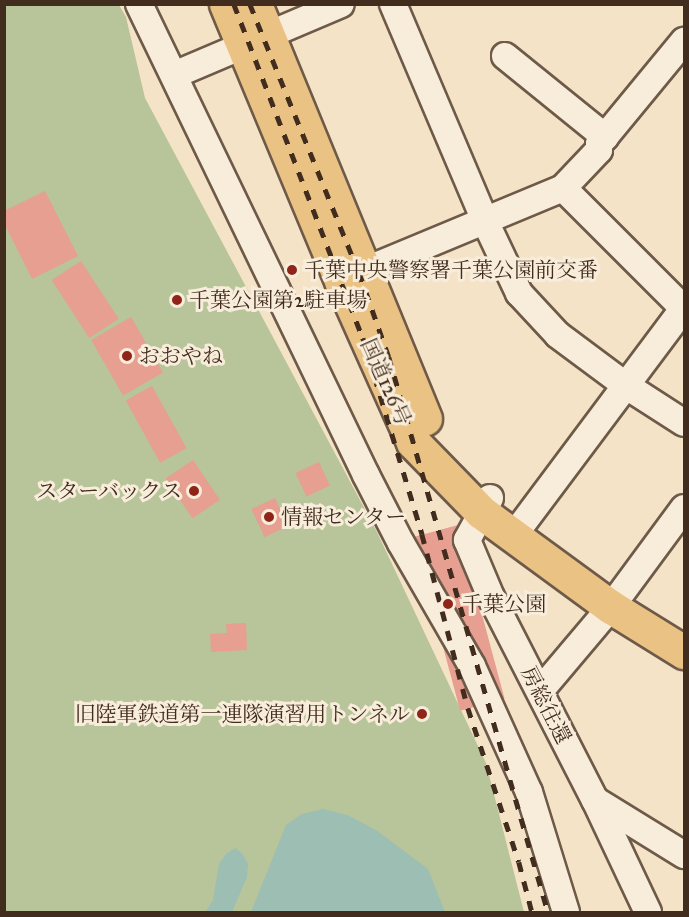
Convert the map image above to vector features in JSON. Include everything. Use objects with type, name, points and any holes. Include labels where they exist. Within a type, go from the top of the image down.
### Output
[{"type":"highway","name":"国道126号","points":[[226,4],[254,39],[366,270],[420,411],[457,465],[486,505],[524,523],[684,652]]},
{"type":"highway","name":"国道126号","points":[[255,4],[254,39],[402,421],[426,458],[486,505],[617,599],[684,630]]},
{"type":"street","points":[[139,4],[366,476],[401,543],[472,666],[529,792],[566,912]]},
{"type":"street","points":[[174,75],[254,39],[341,4]]},
{"type":"street","points":[[393,4],[485,221],[519,292],[558,335],[625,385],[684,423]]},
{"type":"street","points":[[366,270],[563,188],[599,150],[599,144],[684,41]]},
{"type":"street","points":[[505,56],[605,137]]},
{"type":"street","points":[[524,523],[684,308],[563,188]]},
{"type":"street","name":"房総往還","points":[[486,505],[467,540],[490,597],[595,800],[648,912]]},
{"type":"street","points":[[540,691],[617,599],[684,508]]},
{"type":"street","points":[[595,800],[684,855]]},
{"type":"green space","name":"千葉公園","points":[[5,5],[119,5],[126,17],[145,98],[376,530],[486,763],[524,912],[5,912]]},
{"type":"water","points":[[323,809],[347,815],[376,830],[428,869],[445,912],[251,912],[286,825],[302,814]]},
{"type":"water","points":[[235,848],[242,853],[248,864],[247,877],[232,912],[201,912],[206,911],[213,900],[219,864],[226,854]]},
{"type":"building","points":[[45,191],[78,256],[32,279],[4,223],[4,211]]},
{"type":"building","points":[[81,261],[119,319],[89,338],[52,280]]},
{"type":"building","name":"おおやね","points":[[131,317],[163,372],[123,395],[91,340]]},
{"type":"building","points":[[152,386],[186,448],[160,463],[126,401]]},
{"type":"building","points":[[193,460],[220,500],[192,518],[166,478]]},
{"type":"building","points":[[319,462],[330,486],[306,497],[295,473]]},
{"type":"building","name":"情報センター","points":[[275,498],[288,526],[265,537],[251,509]]},
{"type":"building","points":[[458,525],[505,699],[460,711],[414,537]]},
{"type":"building","points":[[246,623],[247,650],[211,652],[210,634],[227,633],[226,624]]},
{"type":"railway","points":[[234,4],[363,338],[422,534],[468,708],[519,862],[532,912]]},
{"type":"railway","points":[[250,4],[359,272],[389,357],[548,912]]},
{"type":"place","name":"千葉中央警察署千葉公園前交番","points":[[292,270]]},
{"type":"place","name":"千葉公園第2駐車場","points":[[177,300]]},
{"type":"place","name":"おおやね","points":[[127,356]]},
{"type":"place","name":"スターバックス","points":[[194,491]]},
{"type":"place","name":"情報センター","points":[[269,517]]},
{"type":"place","name":"千葉公園","points":[[448,604]]},
{"type":"place","name":"旧陸軍鉄道第一連隊演習用トンネル","points":[[422,714]]}]
